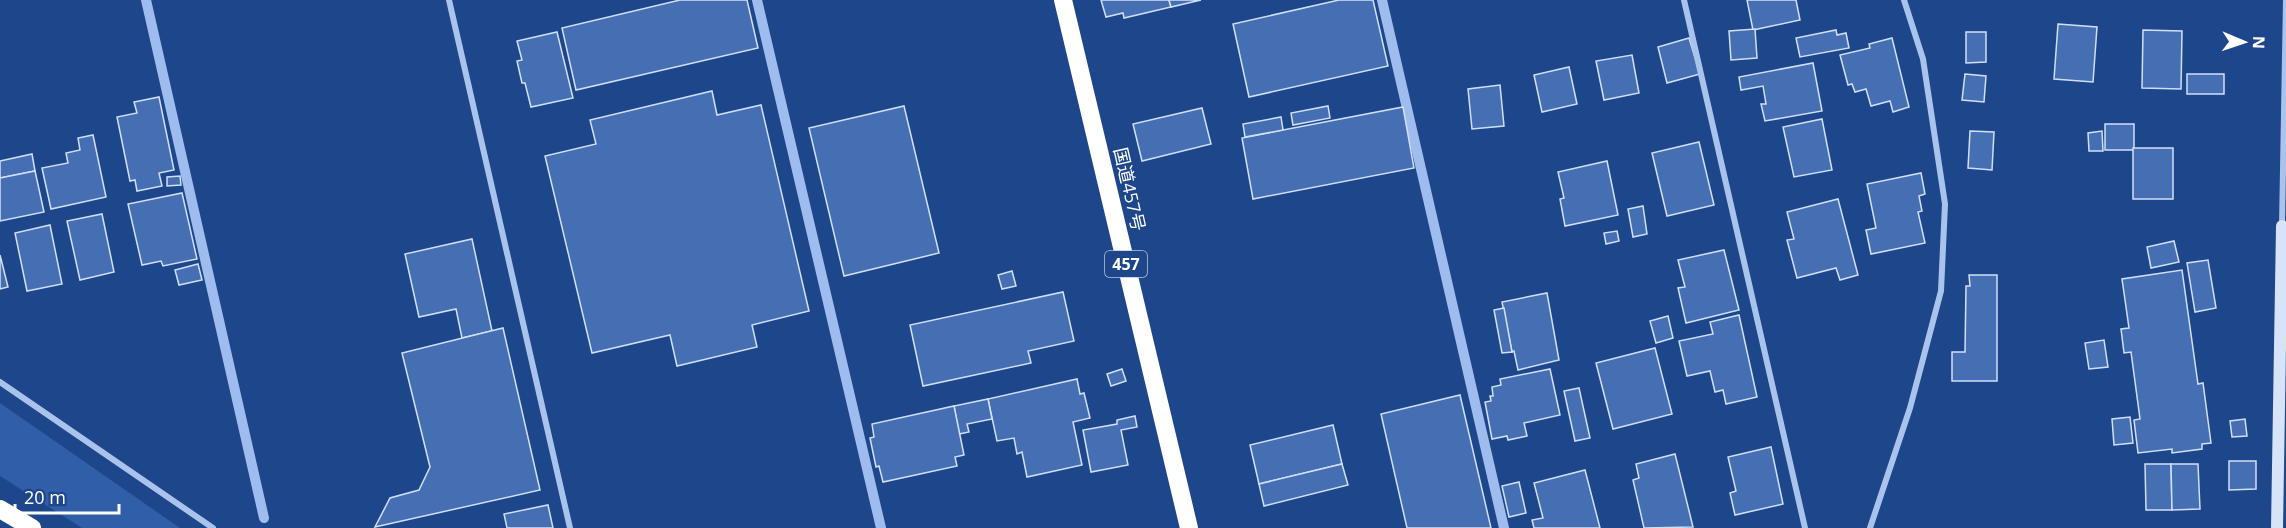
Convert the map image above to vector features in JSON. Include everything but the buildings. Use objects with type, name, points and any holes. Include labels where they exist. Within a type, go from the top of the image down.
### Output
[{"type":"highway","name":"国道457号","points":[[1063,0],[1189,528]]},
{"type":"highway","points":[[0,509],[32,528]]},
{"type":"street","points":[[449,0],[570,528]]},
{"type":"street","points":[[1684,0],[1805,528]]},
{"type":"street","points":[[1870,528],[1910,408],[1941,291],[1945,204],[1923,59],[1904,0]]},
{"type":"street","points":[[2277,528],[2283,410],[2286,0]]},
{"type":"street","points":[[0,382],[213,528]]},
{"type":"shaded area","points":[[0,403],[180,528],[82,528],[0,476]]},
{"type":"waterway","points":[[146,0],[264,518]]},
{"type":"waterway","points":[[757,0],[881,528]]},
{"type":"waterway","points":[[1382,0],[1504,528]]}]
